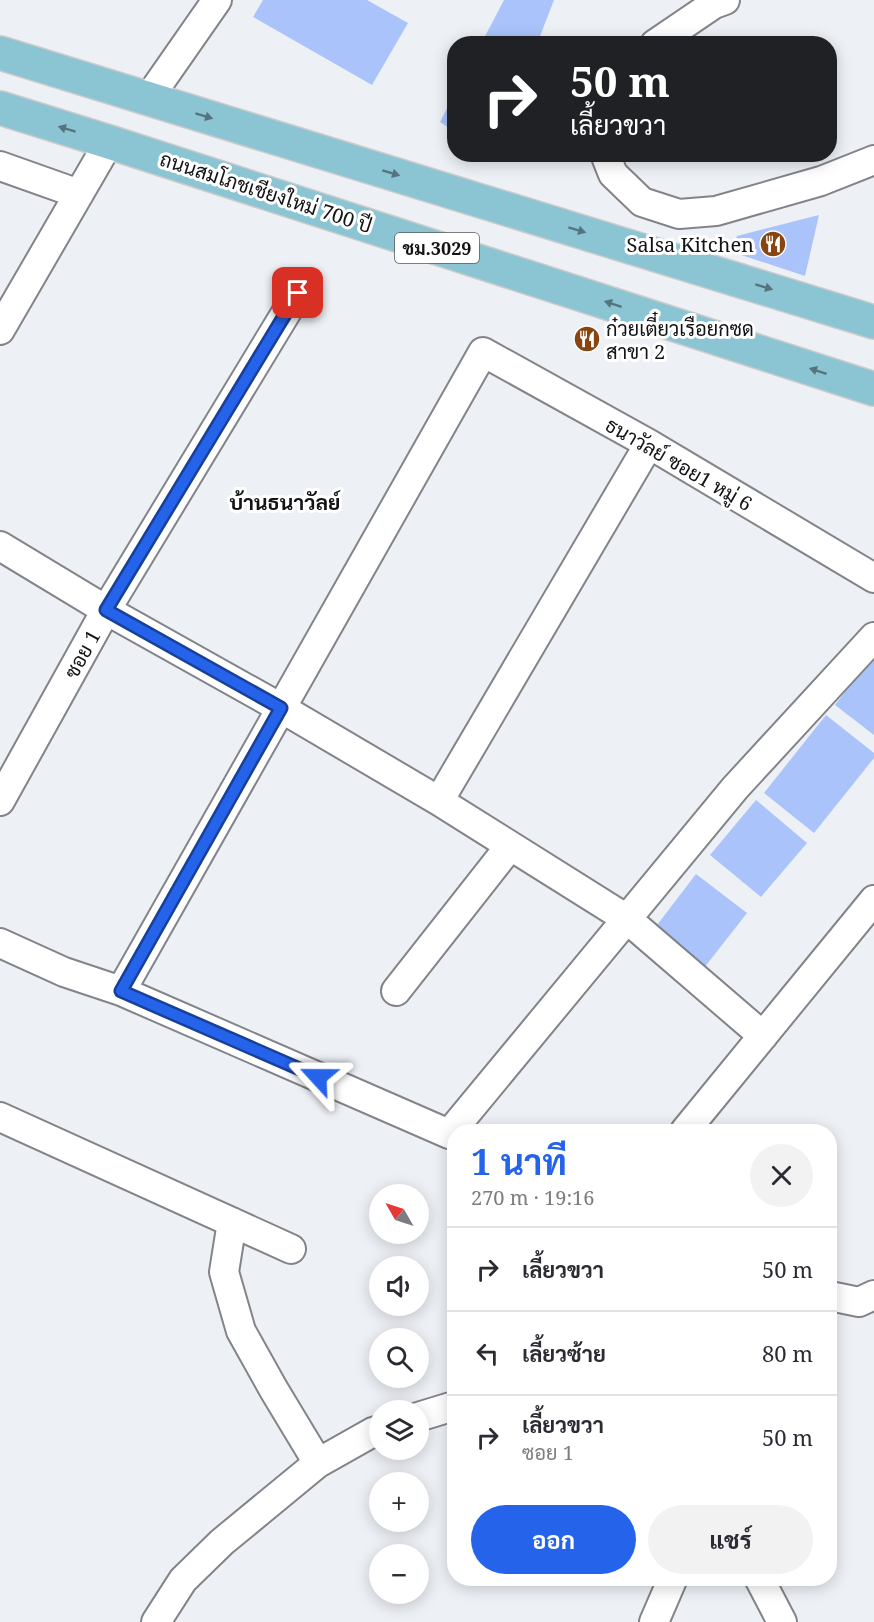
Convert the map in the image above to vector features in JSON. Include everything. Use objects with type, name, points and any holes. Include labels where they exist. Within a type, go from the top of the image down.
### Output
[{"type":"main road","points":[[0,53],[874,322]]},
{"type":"main road","name":"ถนนสมโภชเชียงใหม่ 700 ปี","points":[[0,108],[874,389]]},
{"type":"street","points":[[148,99],[217,0]]},
{"type":"street","points":[[667,36],[714,4],[725,0]]},
{"type":"street","points":[[0,330],[109,142]]},
{"type":"street","points":[[608,162],[613,174],[642,202],[679,214],[716,211],[821,181],[874,159]]},
{"type":"street","points":[[0,166],[79,194]]},
{"type":"street","name":"ซอย 1","points":[[0,801],[106,610],[298,293]]},
{"type":"street","name":"ธนาวัลย์ ซอย1 หมู่ 6","points":[[281,708],[483,352],[649,444],[874,578]]},
{"type":"street","points":[[439,801],[649,444]]},
{"type":"street","points":[[0,546],[106,610],[281,708],[439,801],[627,919],[763,1036]]},
{"type":"street","points":[[457,1124],[735,788],[874,637]]},
{"type":"street","points":[[121,991],[281,708]]},
{"type":"street","points":[[396,990],[510,846]]},
{"type":"street","points":[[691,1124],[874,900]]},
{"type":"street","points":[[0,944],[64,972],[121,991],[447,1133]]},
{"type":"street","points":[[0,1117],[291,1249]]},
{"type":"street","points":[[232,1222],[224,1272],[241,1331],[318,1463]]},
{"type":"street","points":[[837,1298],[869,1305]]},
{"type":"street","points":[[429,1414],[447,1408]]},
{"type":"street","points":[[156,1622],[183,1580],[222,1542],[318,1463],[369,1434]]},
{"type":"street","points":[[654,1622],[670,1586]]},
{"type":"street","points":[[763,1586],[782,1622]]},
{"type":"building","points":[[263,0],[367,0],[408,23],[372,85],[253,17]]},
{"type":"building","points":[[504,0],[554,0],[540,36],[485,36]]},
{"type":"building","points":[[447,108],[447,126],[440,122]]},
{"type":"building","name":"Salsa Kitchen","points":[[819,215],[805,276],[732,252],[737,236]]},
{"type":"building","points":[[874,654],[874,735],[835,705]]},
{"type":"building","points":[[826,715],[874,753],[874,758],[814,833],[764,793]]},
{"type":"building","points":[[756,800],[807,843],[761,897],[710,855]]},
{"type":"building","points":[[696,874],[747,913],[704,968],[654,929]]},
{"type":"place","name":"Salsa Kitchen","points":[[773,244]]},
{"type":"place","name":"ก๋วยเตี๋ยวเรือยกซด สาขา 2","points":[[587,339]]},
{"type":"district","name":"บ้านธนาวัลย์","points":[[285,502]]},
{"type":"route","points":[[298,293],[106,610],[281,708],[121,991],[318,1077]]}]
